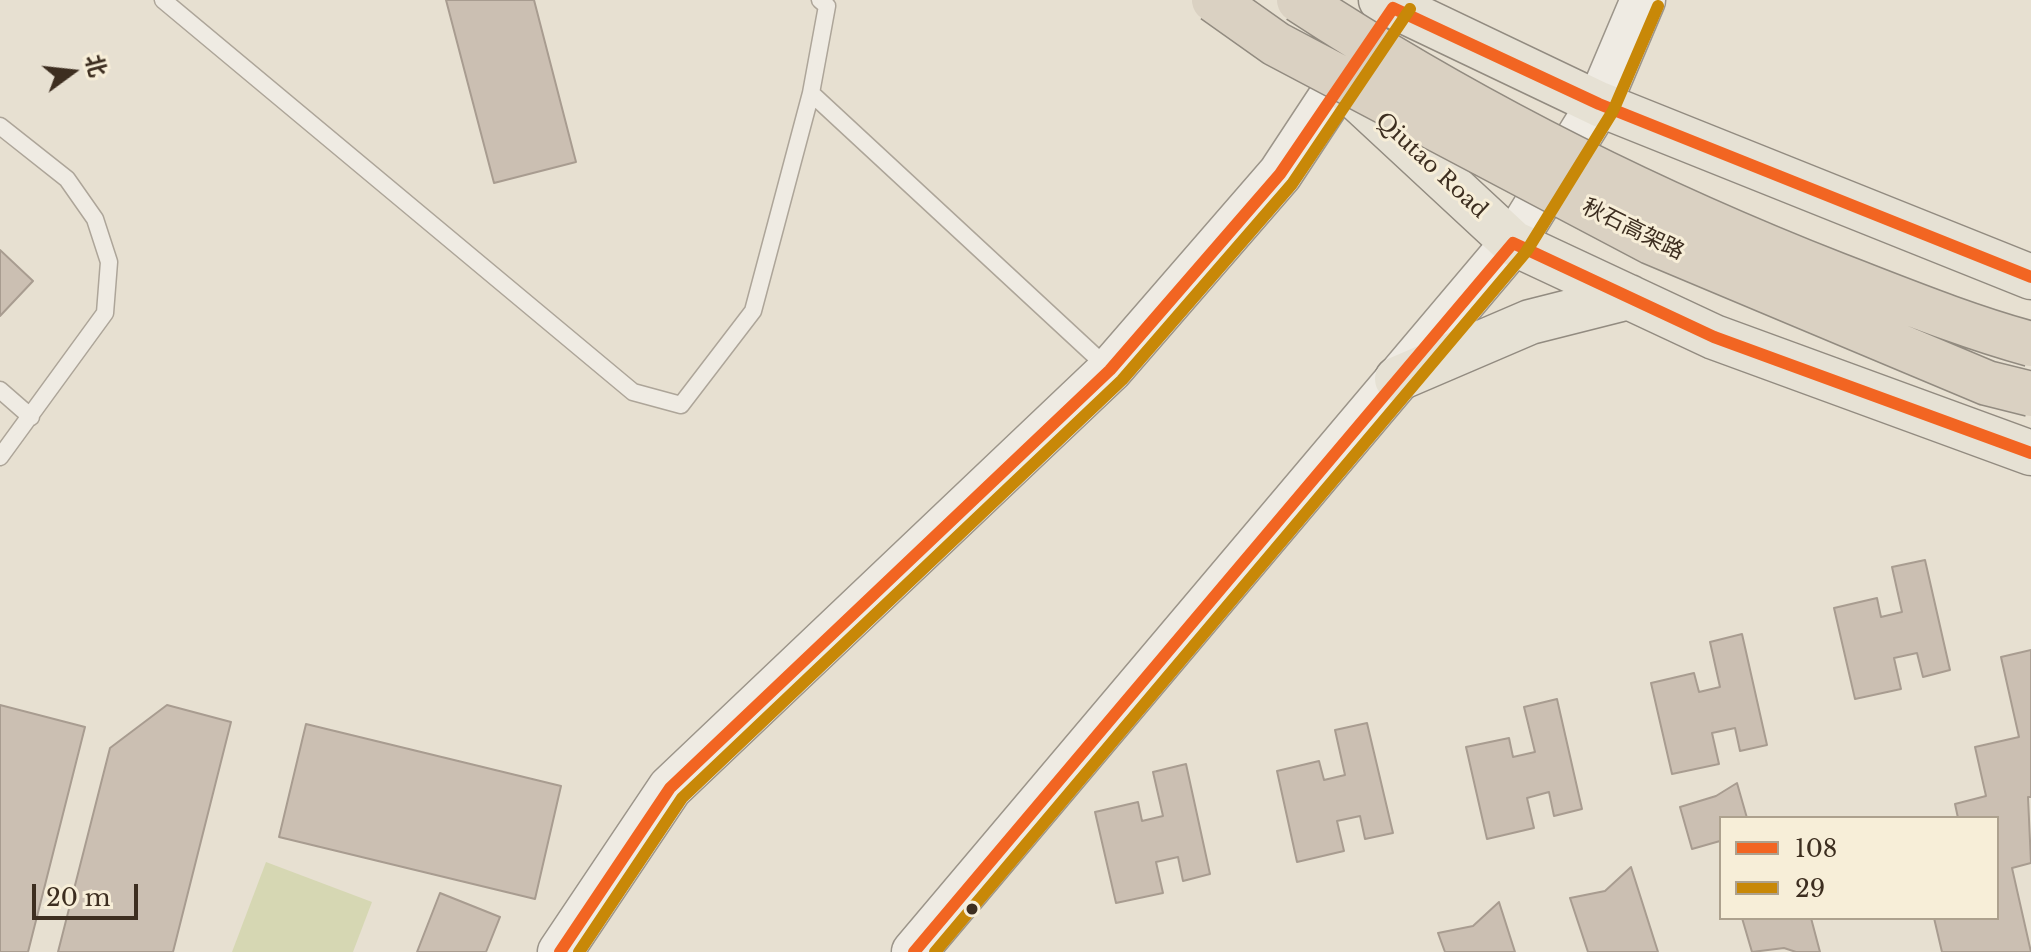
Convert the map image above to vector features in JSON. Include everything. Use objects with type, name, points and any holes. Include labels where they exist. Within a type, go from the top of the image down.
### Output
[{"type":"highway","name":"秋石高架路","points":[[1214,0],[1276,44],[1651,242],[1987,383],[2031,394]]},
{"type":"highway","name":"秋石高架路","points":[[1299,0],[1515,128],[1743,238],[1972,328],[2031,344]]},
{"type":"main road","name":"Qiutao Road","points":[[1197,0],[1340,82],[1513,243],[1714,337],[2031,453]]},
{"type":"main road","points":[[914,952],[1513,243],[1599,104],[1643,0]]},
{"type":"main road","points":[[560,952],[670,788],[1110,370],[1280,174],[1390,3],[1599,104],[1801,182],[2031,277]]},
{"type":"main road","points":[[1397,379],[1530,322],[1629,297]]},
{"type":"lane","points":[[163,0],[633,392],[681,405],[753,311],[811,93],[827,6],[820,0]]},
{"type":"lane","points":[[811,93],[1110,370]]},
{"type":"lane","points":[[0,126],[67,179],[95,219],[109,262],[105,313],[0,457]]},
{"type":"lane","points":[[0,390],[31,417]]},
{"type":"green space","points":[[266,862],[372,902],[353,952],[232,952]]},
{"type":"building","points":[[446,0],[534,0],[576,162],[494,183]]},
{"type":"building","points":[[0,250],[33,281],[0,316]]},
{"type":"building","points":[[1925,560],[1950,670],[1923,677],[1917,653],[1894,658],[1901,689],[1855,699],[1834,608],[1877,598],[1881,617],[1902,612],[1892,567]]},
{"type":"building","points":[[1742,634],[1767,745],[1740,751],[1735,728],[1712,733],[1719,764],[1672,774],[1651,683],[1694,673],[1699,692],[1720,687],[1710,642]]},
{"type":"building","points":[[2031,650],[2031,797],[2028,797],[2031,863],[2012,868],[2031,952],[1942,952],[1934,920],[1999,920],[1999,816],[1958,816],[1955,804],[1986,796],[1975,747],[2019,737],[2001,657]]},
{"type":"building","points":[[1557,699],[1582,809],[1554,816],[1549,792],[1527,798],[1534,828],[1487,839],[1466,747],[1509,738],[1513,757],[1535,752],[1524,707]]},
{"type":"building","points":[[0,705],[85,727],[28,952],[0,952]]},
{"type":"building","points":[[167,705],[231,722],[173,952],[58,952],[110,748]]},
{"type":"building","points":[[1367,723],[1393,833],[1365,839],[1360,816],[1337,821],[1344,851],[1297,862],[1277,771],[1319,761],[1324,780],[1345,775],[1335,730]]},
{"type":"building","points":[[306,724],[561,786],[535,899],[279,837]]},
{"type":"building","points":[[1186,764],[1210,874],[1183,881],[1178,857],[1156,862],[1163,893],[1116,903],[1095,812],[1138,802],[1142,821],[1163,816],[1153,772]]},
{"type":"building","points":[[1737,783],[1746,816],[1719,816],[1719,841],[1692,849],[1680,807],[1716,796]]},
{"type":"building","points":[[1631,867],[1658,952],[1588,952],[1570,898],[1605,891]]},
{"type":"building","points":[[440,893],[500,917],[486,952],[417,952]]},
{"type":"building","points":[[1499,902],[1515,952],[1445,952],[1438,933],[1473,926]]},
{"type":"building","points":[[1743,920],[1812,920],[1820,952],[1796,952],[1784,948],[1752,952]]},
{"type":"transit line","name":"29","points":[[935,952],[1526,252],[1613,111],[1658,6]]},
{"type":"transit line","name":"108","points":[[560,952],[670,788],[1110,370],[1280,174],[1393,8],[1599,104],[2031,277]]},
{"type":"transit line","name":"29","points":[[579,952],[682,798],[1122,380],[1292,184],[1410,9]]},
{"type":"transit line","name":"108","points":[[914,952],[1513,243],[1714,337],[2031,453]]}]
